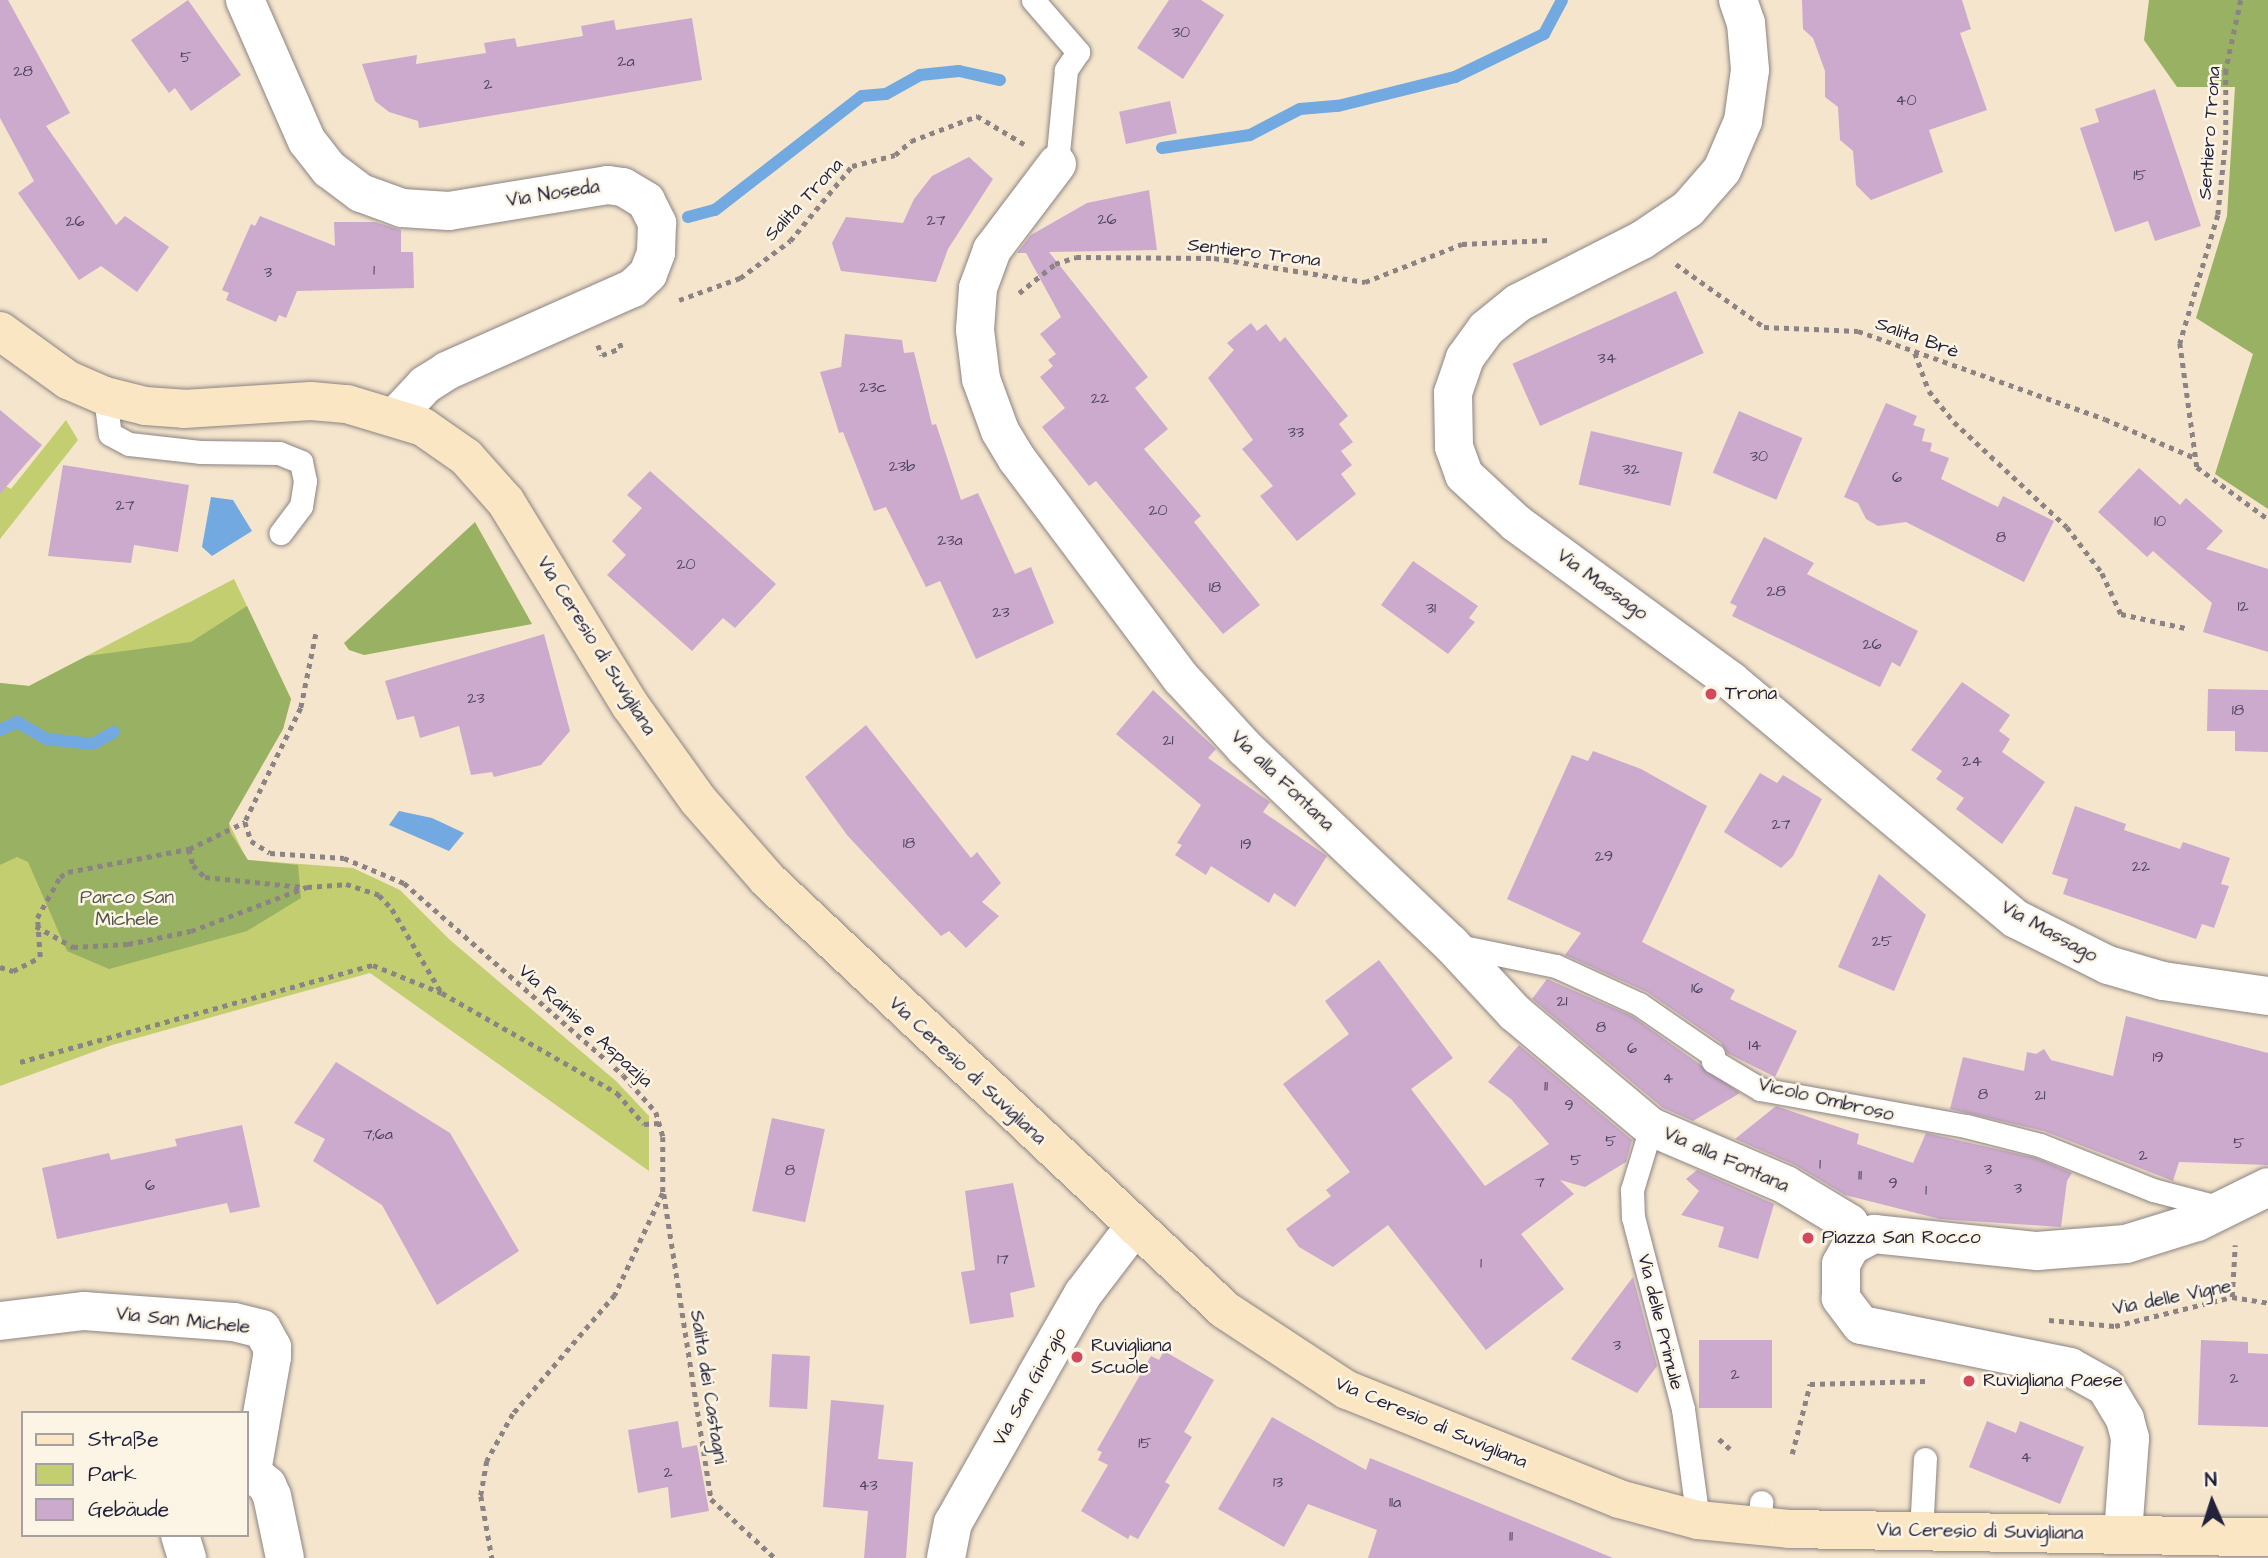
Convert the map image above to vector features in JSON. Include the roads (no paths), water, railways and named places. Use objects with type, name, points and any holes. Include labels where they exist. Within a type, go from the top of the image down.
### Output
[{"type":"main road","name":"Via Ceresio di Suvigliana","points":[[0,331],[68,380],[105,396],[145,406],[184,409],[311,401],[396,416],[423,427],[487,476],[630,705],[698,800],[768,880],[1225,1310],[1347,1390],[1619,1499],[1698,1520],[1760,1515],[1921,1532],[2268,1536]]},
{"type":"street","name":"Via Noseda","points":[[246,0],[307,141],[329,169],[362,193],[426,211],[592,185],[623,187],[646,201],[657,223],[658,237],[648,274],[633,289],[447,372],[425,385],[396,416]]},
{"type":"street","name":"Via Massago","points":[[1738,0],[1746,23],[1750,70],[1734,146],[1704,194],[1642,240],[1518,303],[1472,347],[1456,380],[1451,420],[1458,461],[1475,489],[1731,681],[2016,919],[2064,945],[2141,975],[2214,991],[2268,996]]},
{"type":"street","name":"Via alla Fontana","points":[[1057,164],[992,250],[980,275],[975,330],[981,379],[1000,431],[1181,678],[1245,748],[1451,944],[1515,1013],[1651,1127],[1786,1185],[1849,1223],[1859,1240]]},
{"type":"street","points":[[2123,1534],[2131,1460],[2125,1419],[2117,1400],[2091,1376],[2013,1356],[1861,1325],[1846,1310],[1839,1285],[1841,1264],[1859,1240],[1874,1234],[1902,1234],[2037,1251],[2081,1250],[2230,1222],[2268,1187]]},
{"type":"street","name":"Via San Giorgio","points":[[946,1558],[953,1522],[1083,1294],[1134,1227]]},
{"type":"street","name":"Via San Michele","points":[[0,1321],[83,1311],[234,1322],[262,1329],[272,1346],[272,1357],[249,1471]]},
{"type":"street","points":[[249,1471],[272,1496],[285,1558]]},
{"type":"street","points":[[181,1537],[187,1558]]},
{"type":"lane","points":[[1033,0],[1078,52],[1066,70],[1057,164]]},
{"type":"lane","points":[[105,396],[110,433],[129,444],[200,452],[279,453],[301,462],[305,481],[301,506],[281,533]]},
{"type":"lane","name":"Vicolo Ombroso","points":[[1451,944],[1556,966],[1639,1004],[1713,1055],[1713,1061],[1760,1089],[2031,1143],[2230,1222]]},
{"type":"lane","name":"Via delle Primule","points":[[1651,1127],[1632,1190],[1633,1217],[1683,1409],[1698,1520]]},
{"type":"lane","points":[[1921,1532],[1925,1459]]},
{"type":"water","points":[[211,497],[233,500],[252,531],[212,556],[202,547]]},
{"type":"water","points":[[399,811],[432,818],[464,833],[449,851],[389,825]]},
{"type":"waterway","points":[[1162,148],[1250,135],[1300,109],[1338,106],[1455,77],[1544,34],[1562,0]]},
{"type":"waterway","points":[[688,217],[715,210],[862,96],[886,94],[920,75],[959,71],[1000,80]]},
{"type":"waterway","points":[[0,730],[17,722],[47,739],[93,744],[114,732]]},
{"type":"place","name":"Trona","points":[[1711,694]]},
{"type":"place","name":"Piazza San Rocco","points":[[1808,1238]]},
{"type":"place","name":"Ruvigliana Scuole","points":[[1077,1357]]},
{"type":"place","name":"Ruvigliana Paese","points":[[1969,1381]]},
{"type":"park label","name":"Parco San Michele","points":[[127,909]]}]
